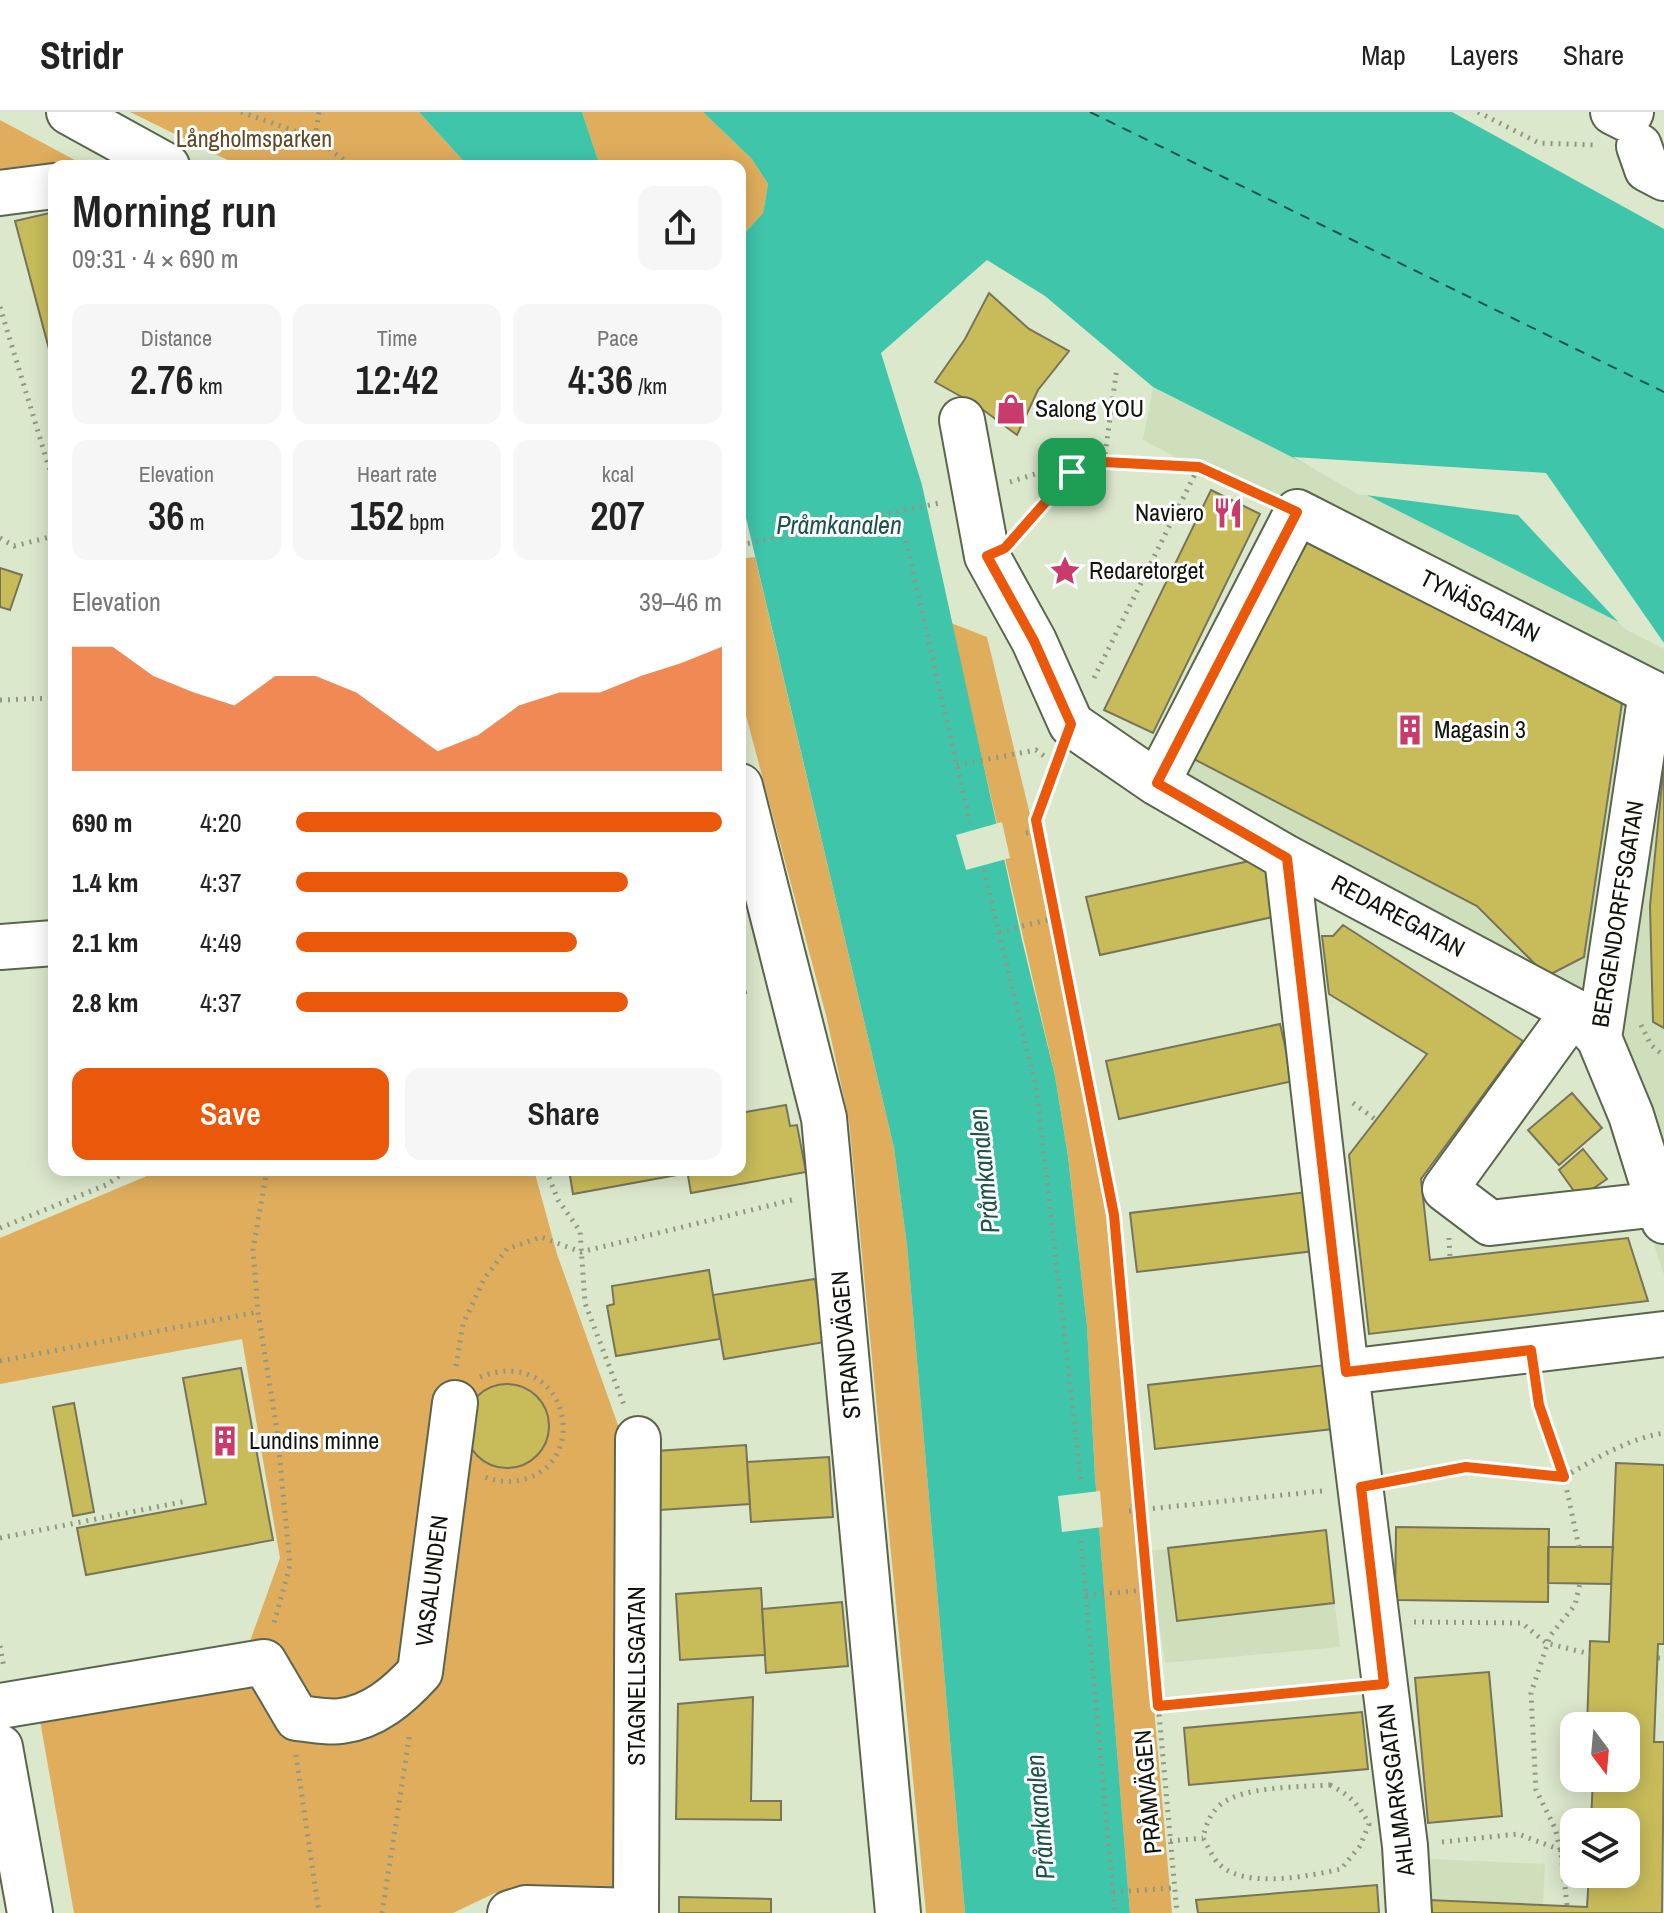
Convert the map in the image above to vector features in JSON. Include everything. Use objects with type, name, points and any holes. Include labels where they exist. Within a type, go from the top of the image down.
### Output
[{"type":"street","points":[[69,112],[144,160]]},
{"type":"street","points":[[0,193],[48,187]]},
{"type":"street","points":[[962,420],[960,497],[987,556],[1034,641],[1071,724]]},
{"type":"street","points":[[1157,783],[1297,512]]},
{"type":"street","name":"TYNÄSGATAN","points":[[1297,512],[1658,695]]},
{"type":"street","name":"BERGENDORFFSGATAN","points":[[1658,695],[1586,1024],[1631,1115],[1662,1213]]},
{"type":"street","name":"REDAREGATAN","points":[[1071,724],[1157,783],[1586,1024]]},
{"type":"street","name":"STRANDVÄGEN","points":[[746,810],[824,1118],[898,1913]]},
{"type":"street","name":"AHLMARKSGATAN","points":[[1287,858],[1405,1846],[1409,1913]]},
{"type":"street","points":[[0,947],[48,943]]},
{"type":"street","points":[[1586,1024],[1445,1189],[1490,1223],[1662,1213]]},
{"type":"street","points":[[1346,1372],[1664,1334]]},
{"type":"street","name":"VASALUNDEN","points":[[297,1718],[340,1721],[364,1714],[402,1691],[420,1672],[453,1420]]},
{"type":"street","name":"STAGNELLSGATAN","points":[[636,1912],[638,1439]]},
{"type":"street","points":[[0,1706],[264,1662],[297,1718]]},
{"type":"street","points":[[0,1747],[30,1913]]},
{"type":"street","points":[[510,1913],[526,1908],[636,1912]]},
{"type":"path","points":[[241,112],[315,138],[344,160]]},
{"type":"path","points":[[315,138],[319,112]]},
{"type":"path","points":[[1478,112],[1539,143],[1635,134]]},
{"type":"path","points":[[0,307],[48,464]]},
{"type":"path","points":[[1104,462],[1117,367]]},
{"type":"path","points":[[987,556],[1005,548],[1072,472],[1104,462],[1198,468],[1297,512]]},
{"type":"path","points":[[746,544],[960,497],[1060,466],[1072,472]]},
{"type":"path","name":"PRÅMVÄGEN","points":[[1177,1913],[1114,1215],[1036,820],[1071,724],[1198,468]]},
{"type":"path","points":[[0,538],[14,546],[48,538]]},
{"type":"path","points":[[906,541],[970,823]]},
{"type":"path","points":[[0,700],[48,698]]},
{"type":"path","points":[[957,765],[1036,750],[1056,764]]},
{"type":"path","points":[[1026,833],[1038,831]]},
{"type":"path","points":[[984,870],[1037,1092],[1081,1481]]},
{"type":"path","points":[[999,932],[1055,918]]},
{"type":"path","points":[[0,1228],[106,1185],[119,1176]]},
{"type":"path","points":[[264,1662],[290,1565],[277,1430],[258,1312],[253,1249],[266,1176]]},
{"type":"path","points":[[548,1176],[558,1200],[580,1231],[585,1303],[638,1439]]},
{"type":"path","points":[[453,1420],[465,1389],[479,1378],[506,1370],[528,1374],[554,1395],[564,1425],[562,1440],[546,1467],[531,1477],[514,1482],[486,1478],[470,1468],[458,1454],[453,1420],[456,1365],[463,1324],[484,1279],[507,1249],[541,1237],[581,1252],[831,1191]]},
{"type":"path","points":[[0,1361],[258,1312]]},
{"type":"path","points":[[1531,1350],[1539,1405],[1564,1477],[1579,1547]]},
{"type":"path","points":[[1129,1511],[1361,1487],[1466,1467],[1564,1477],[1608,1452],[1643,1437],[1664,1433]]},
{"type":"path","points":[[0,1538],[187,1501]]},
{"type":"path","points":[[1081,1541],[1115,1913]]},
{"type":"path","points":[[1560,1849],[1555,1828],[1536,1790],[1531,1693],[1546,1643],[1575,1605],[1580,1583]]},
{"type":"path","points":[[1086,1595],[1147,1590]]},
{"type":"path","points":[[1377,1621],[1522,1623],[1546,1643],[1590,1654]]},
{"type":"path","points":[[382,1913],[420,1672]]},
{"type":"path","points":[[1158,1706],[1384,1684]]},
{"type":"path","points":[[297,1718],[295,1753],[319,1913]]},
{"type":"path","points":[[1330,1785],[1347,1794],[1359,1805],[1369,1824],[1360,1846],[1341,1869],[1286,1878],[1243,1878],[1219,1865],[1203,1838],[1209,1818],[1222,1803],[1248,1793],[1303,1787],[1330,1785]]},
{"type":"path","points":[[1405,1846],[1518,1834],[1560,1853]]},
{"type":"path","points":[[1170,1841],[1203,1838]]},
{"type":"path","points":[[1113,1892],[1174,1888]]},
{"type":"path","points":[[1565,1888],[1567,1905]]},
{"type":"shaded area","points":[[1153,387],[1664,645],[1664,1275],[1599,1080],[1575,1046],[1546,1018],[1135,785],[1277,511],[1143,440]]},
{"type":"shaded area","points":[[1326,1530],[1340,1647],[1165,1663],[1148,1551]]},
{"type":"shaded area","points":[[1430,1859],[1545,1864],[1543,1905],[1430,1900]]},
{"type":"green space","name":"Långholmsparken","points":[[130,112],[419,112],[463,160],[228,160]]},
{"type":"green space","points":[[582,112],[703,112],[752,159],[768,184],[763,213],[746,231],[746,160],[598,160]]},
{"type":"green space","points":[[0,120],[75,160],[48,160],[48,167],[0,178]]},
{"type":"green space","points":[[755,557],[894,1148],[907,1245],[965,1913],[926,1913],[849,1121],[826,1015],[746,715],[746,558]]},
{"type":"green space","points":[[951,623],[987,637],[1032,823],[1110,1208],[1172,1913],[1130,1913],[1095,1476],[1087,1326],[1068,1155],[1055,1076]]},
{"type":"green space","points":[[147,1176],[536,1176],[557,1254],[623,1439],[621,1887],[495,1893],[453,1913],[74,1913],[33,1681],[249,1644],[280,1558],[242,1339],[0,1384],[0,1238]]},
{"type":"water","points":[[419,112],[582,112],[598,160],[463,160]]},
{"type":"water","name":"Pråmkanalen","points":[[703,112],[1452,112],[1664,229],[1664,645],[1153,387],[1045,296],[987,260],[881,353],[922,485],[1055,1076],[1068,1156],[1087,1326],[1095,1476],[1130,1913],[965,1913],[907,1245],[894,1148],[746,518],[746,231],[763,213],[768,184],[752,159]]},
{"type":"pier","points":[[1293,457],[1546,473],[1664,643],[1664,649],[1625,629],[1518,515],[1358,494]]},
{"type":"pier","points":[[1002,822],[1010,858],[966,870],[956,835]]},
{"type":"pier","points":[[1100,1491],[1103,1527],[1062,1532],[1058,1496]]},
{"type":"building","points":[[48,213],[48,345],[15,221]]},
{"type":"building","points":[[989,293],[1029,329],[1069,351],[1038,390],[1017,435],[978,406],[935,382],[965,339]]},
{"type":"building","points":[[1211,490],[1260,514],[1153,733],[1104,710]]},
{"type":"building","name":"Magasin 3","points":[[1311,536],[1622,703],[1584,957],[1547,976],[1477,906],[1188,756]]},
{"type":"building","points":[[0,568],[22,575],[10,610],[0,607]]},
{"type":"building","points":[[1664,763],[1664,1028],[1653,1022],[1650,906]]},
{"type":"building","points":[[1263,858],[1277,916],[1100,955],[1086,897]]},
{"type":"building","points":[[1343,925],[1523,1041],[1421,1179],[1430,1260],[1628,1238],[1648,1301],[1369,1334],[1349,1155],[1427,1054],[1329,994],[1322,936],[1333,936]]},
{"type":"building","points":[[1280,1024],[1293,1081],[1119,1119],[1106,1061]]},
{"type":"building","points":[[1572,1093],[1602,1128],[1559,1165],[1528,1130]]},
{"type":"building","points":[[786,1105],[790,1126],[797,1125],[806,1172],[691,1193],[688,1176],[746,1176],[746,1112]]},
{"type":"building","points":[[1583,1149],[1607,1179],[1579,1198],[1559,1170]]},
{"type":"building","points":[[570,1176],[672,1176],[573,1194]]},
{"type":"building","points":[[1307,1192],[1314,1251],[1137,1272],[1130,1213]]},
{"type":"building","points":[[709,1270],[720,1339],[616,1356],[607,1306],[614,1304],[612,1286]]},
{"type":"building","points":[[815,1279],[825,1342],[724,1359],[713,1295]]},
{"type":"building","points":[[1326,1365],[1333,1429],[1155,1449],[1148,1385]]},
{"type":"building","name":"Lundins minne","points":[[241,1368],[273,1540],[86,1575],[77,1528],[206,1504],[183,1378]]},
{"type":"building","points":[[507,1384],[523,1387],[537,1396],[546,1410],[549,1426],[546,1442],[537,1456],[523,1465],[507,1468],[491,1465],[477,1456],[468,1442],[465,1426],[468,1410],[477,1396],[491,1387]]},
{"type":"building","points":[[74,1403],[94,1512],[73,1516],[53,1407]]},
{"type":"building","points":[[746,1445],[750,1504],[660,1510],[656,1451]]},
{"type":"building","points":[[829,1457],[833,1517],[751,1522],[747,1462]]},
{"type":"building","points":[[1616,1463],[1664,1465],[1664,1644],[1658,1644],[1654,1742],[1664,1742],[1662,1913],[1429,1913],[1429,1900],[1587,1907],[1588,1888],[1640,1888],[1640,1808],[1592,1808],[1592,1792],[1640,1792],[1640,1712],[1587,1712],[1590,1641],[1609,1642]]},
{"type":"building","points":[[1396,1527],[1549,1529],[1548,1602],[1395,1600]]},
{"type":"building","points":[[1326,1530],[1334,1603],[1177,1621],[1168,1548]]},
{"type":"building","points":[[1548,1547],[1613,1547],[1611,1584],[1548,1583]]},
{"type":"building","points":[[761,1588],[765,1655],[680,1660],[676,1594]]},
{"type":"building","points":[[842,1602],[848,1666],[766,1673],[762,1609]]},
{"type":"building","points":[[1489,1672],[1502,1816],[1428,1823],[1415,1678]]},
{"type":"building","points":[[753,1697],[751,1801],[781,1801],[781,1820],[676,1819],[678,1704]]},
{"type":"building","points":[[1362,1712],[1368,1769],[1189,1785],[1184,1728]]},
{"type":"building","points":[[1377,1885],[1379,1913],[1198,1913],[1196,1900]]},
{"type":"building","points":[[679,1897],[771,1899],[771,1913],[679,1913]]},
{"type":"ferry route","points":[[1090,112],[1664,392]]},
{"type":"place","name":"Salong YOU","points":[[1011,409]]},
{"type":"place","name":"Naviero","points":[[1228,513]]},
{"type":"place","name":"Redaretorget","points":[[1065,571]]},
{"type":"place","name":"Magasin 3","points":[[1410,730]]},
{"type":"place","name":"Lundins minne","points":[[225,1441]]},
{"type":"route","points":[[1104,462],[1199,467],[1297,512],[1157,783],[1287,858],[1346,1372],[1531,1350],[1539,1405],[1564,1477],[1466,1467],[1361,1487],[1384,1684],[1158,1706],[1114,1215],[1036,820],[1071,724],[1034,641],[987,556],[1005,548],[1072,472],[1104,462]]}]
